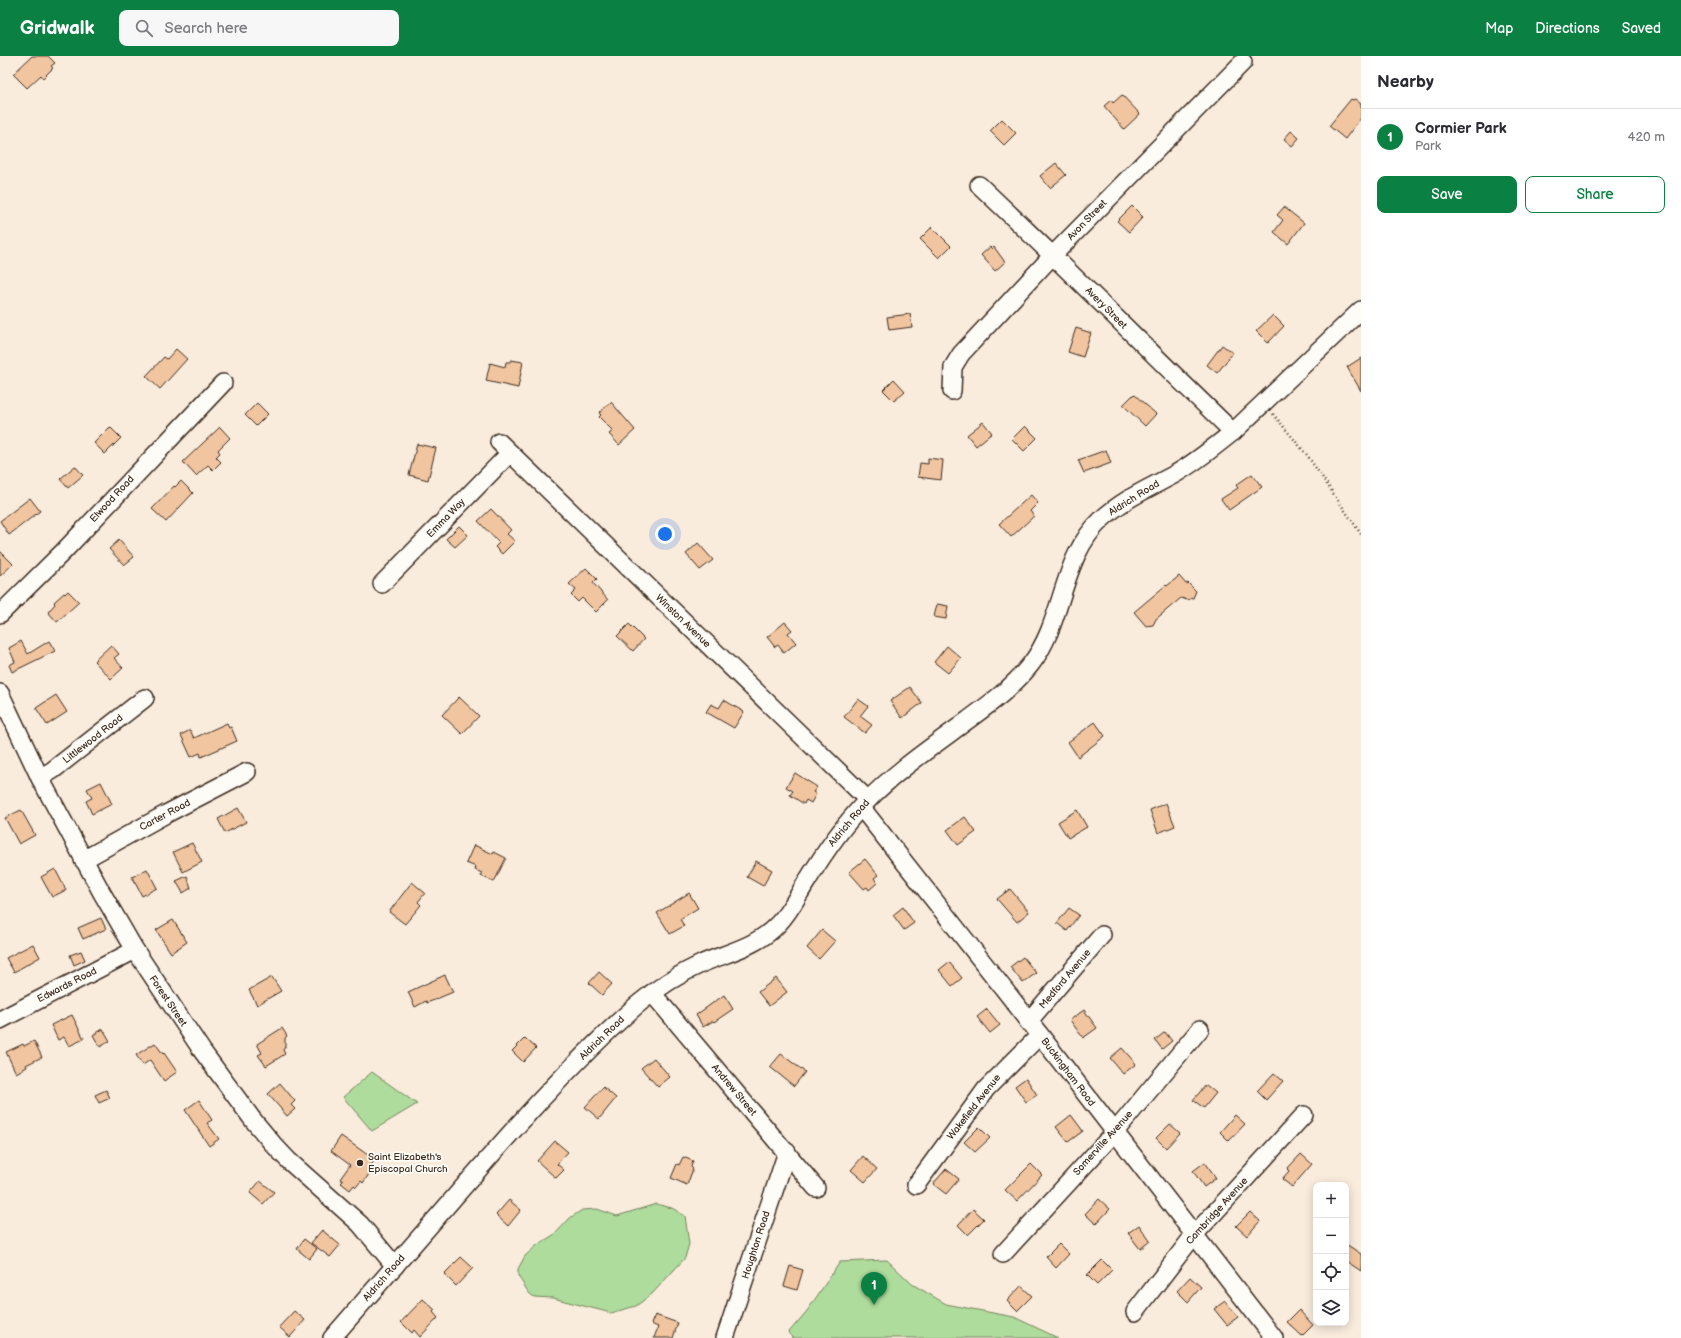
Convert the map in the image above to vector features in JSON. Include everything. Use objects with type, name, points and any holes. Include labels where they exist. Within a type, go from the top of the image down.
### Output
[{"type":"street","name":"Avon Street","points":[[952,391],[953,367],[958,358],[1053,255],[1243,62]]},
{"type":"street","name":"Avery Street","points":[[979,185],[1053,255],[1127,330],[1233,432]]},
{"type":"street","name":"Aldrich Road","points":[[332,1338],[501,1143],[555,1084],[596,1043],[652,993],[688,970],[749,945],[770,932],[786,914],[824,853],[864,804],[907,766],[1001,695],[1028,668],[1046,640],[1071,564],[1093,528],[1103,518],[1132,497],[1196,460],[1233,432],[1361,310]]},
{"type":"street","name":"Elwood Road","points":[[0,614],[63,552],[223,383]]},
{"type":"street","name":"Winston Avenue","points":[[504,447],[864,804]]},
{"type":"street","name":"Emma Way","points":[[382,584],[504,447]]},
{"type":"street","name":"Forest Street","points":[[0,693],[40,778],[83,860],[134,950],[203,1052],[253,1120],[289,1161],[360,1224],[395,1266]]},
{"type":"street","name":"Littlewood Road","points":[[40,778],[53,770],[145,698]]},
{"type":"street","name":"Carter Road","points":[[83,860],[166,814],[247,772]]},
{"type":"street","name":"Buckingham Road","points":[[864,804],[1028,1022],[1040,1035],[1114,1133],[1274,1338]]},
{"type":"street","name":"Medford Avenue","points":[[1028,1022],[1102,936]]},
{"type":"street","name":"Edwards Road","points":[[2,1015],[134,950]]},
{"type":"street","name":"Andrew Street","points":[[652,993],[816,1188]]},
{"type":"street","name":"Somerville Avenue","points":[[1003,1254],[1114,1133],[1200,1029]]},
{"type":"street","name":"Wakefield Avenue","points":[[916,1185],[986,1089],[1040,1035]]},
{"type":"street","name":"Cambridge Avenue","points":[[1135,1312],[1194,1235],[1304,1115]]},
{"type":"street","name":"Houghton Road","points":[[725,1338],[786,1152]]},
{"type":"path","points":[[1262,404],[1280,422],[1307,455],[1361,534]]},
{"type":"green space","points":[[372,1072],[417,1104],[372,1131],[343,1097]]},
{"type":"green space","points":[[656,1204],[672,1208],[685,1216],[689,1244],[685,1258],[652,1294],[636,1306],[611,1313],[553,1298],[534,1297],[529,1293],[518,1276],[518,1269],[525,1256],[536,1246],[555,1234],[570,1218],[582,1210],[597,1209],[617,1216]]},
{"type":"green space","points":[[887,1260],[912,1284],[946,1304],[1014,1317],[1058,1338],[792,1338],[789,1332],[807,1311],[840,1262]]},
{"type":"building","points":[[32,56],[48,56],[55,63],[51,66],[53,68],[43,78],[41,75],[27,88],[13,74]]},
{"type":"building","points":[[1122,95],[1140,114],[1124,129],[1104,106],[1111,100],[1113,103]]},
{"type":"building","points":[[1351,99],[1355,99],[1361,104],[1361,118],[1345,139],[1329,126]]},
{"type":"building","points":[[1002,119],[1016,133],[1004,145],[990,131]]},
{"type":"building","points":[[1291,131],[1299,138],[1292,146],[1284,139]]},
{"type":"building","points":[[1056,163],[1066,175],[1050,188],[1040,176]]},
{"type":"building","points":[[1132,206],[1143,217],[1129,232],[1117,221]]},
{"type":"building","points":[[1284,207],[1304,223],[1288,244],[1274,232],[1283,220],[1277,215]]},
{"type":"building","points":[[932,227],[951,246],[939,258],[920,239]]},
{"type":"building","points":[[990,247],[992,249],[994,247],[1005,262],[995,271],[981,255]]},
{"type":"building","points":[[910,314],[912,327],[889,330],[887,317]]},
{"type":"building","points":[[1273,315],[1284,326],[1268,343],[1256,331]]},
{"type":"building","points":[[1076,328],[1091,333],[1083,357],[1068,352]]},
{"type":"building","points":[[1222,345],[1233,353],[1217,373],[1207,365]]},
{"type":"building","points":[[176,349],[187,359],[160,389],[146,376],[164,357],[167,359]]},
{"type":"building","points":[[1361,358],[1361,391],[1347,367]]},
{"type":"building","points":[[511,360],[523,362],[518,388],[486,381],[490,363],[505,367],[506,362],[510,362]]},
{"type":"building","points":[[894,379],[905,391],[894,401],[883,390]]},
{"type":"building","points":[[1134,394],[1156,414],[1145,426],[1123,405]]},
{"type":"building","points":[[611,402],[635,430],[619,445],[609,434],[613,431],[599,417],[601,415],[599,413]]},
{"type":"building","points":[[257,403],[268,414],[256,426],[245,415]]},
{"type":"building","points":[[983,422],[992,433],[976,446],[967,435]]},
{"type":"building","points":[[1025,426],[1037,438],[1024,451],[1012,439]]},
{"type":"building","points":[[110,427],[121,438],[105,454],[94,443]]},
{"type":"building","points":[[220,427],[230,438],[218,450],[220,453],[216,457],[221,462],[213,470],[208,465],[196,476],[183,462]]},
{"type":"building","points":[[417,444],[436,448],[428,480],[409,475]]},
{"type":"building","points":[[1106,450],[1111,463],[1084,473],[1078,460]]},
{"type":"building","points":[[928,458],[943,460],[941,480],[918,477],[920,463],[928,464]]},
{"type":"building","points":[[75,466],[83,475],[68,488],[60,479]]},
{"type":"building","points":[[1252,474],[1262,487],[1229,510],[1221,499],[1238,488],[1236,485]]},
{"type":"building","points":[[181,481],[193,493],[166,522],[152,509],[174,486],[175,487]]},
{"type":"building","points":[[1031,495],[1038,503],[1030,511],[1034,516],[1011,537],[999,524]]},
{"type":"building","points":[[30,498],[40,511],[9,535],[0,521]]},
{"type":"building","points":[[491,509],[511,530],[507,534],[515,541],[502,554],[495,547],[499,543],[478,521]]},
{"type":"building","points":[[459,526],[468,535],[455,547],[446,539]]},
{"type":"building","points":[[119,540],[134,557],[124,565],[109,549]]},
{"type":"building","points":[[698,543],[713,560],[700,570],[686,554]]},
{"type":"building","points":[[0,551],[13,564],[0,576]]},
{"type":"building","points":[[586,568],[597,579],[593,583],[608,600],[596,612],[582,598],[578,602],[571,595],[576,590],[569,584]]},
{"type":"building","points":[[1179,576],[1186,584],[1188,583],[1196,591],[1193,598],[1187,600],[1181,598],[1156,619],[1153,625],[1146,626],[1134,612]]},
{"type":"building","points":[[68,591],[79,602],[57,622],[48,612],[55,604],[54,602]]},
{"type":"building","points":[[937,604],[948,606],[946,619],[934,617]]},
{"type":"building","points":[[785,622],[792,630],[788,633],[796,643],[784,653],[778,645],[775,647],[767,637]]},
{"type":"building","points":[[629,624],[644,639],[633,651],[617,636]]},
{"type":"building","points":[[21,641],[28,654],[49,641],[55,651],[12,672],[9,665],[15,662],[9,648]]},
{"type":"building","points":[[111,645],[119,654],[114,658],[123,668],[111,679],[94,661]]},
{"type":"building","points":[[947,646],[961,658],[948,673],[934,662]]},
{"type":"building","points":[[910,687],[922,703],[902,718],[890,701]]},
{"type":"building","points":[[56,695],[67,712],[47,725],[36,708]]},
{"type":"building","points":[[459,697],[479,716],[462,734],[442,715]]},
{"type":"building","points":[[858,699],[868,706],[860,716],[872,725],[865,733],[844,717]]},
{"type":"building","points":[[724,700],[744,712],[734,728],[706,712],[711,704],[719,708]]},
{"type":"building","points":[[1095,722],[1105,736],[1078,757],[1068,742]]},
{"type":"building","points":[[227,723],[229,728],[231,727],[237,741],[201,757],[200,753],[191,757],[181,735],[190,730],[194,738]]},
{"type":"building","points":[[795,773],[817,787],[813,792],[816,794],[811,803],[806,800],[804,804],[790,795],[793,791],[786,787]]},
{"type":"building","points":[[101,782],[112,804],[92,814],[86,801],[92,798],[87,789]]},
{"type":"building","points":[[1166,803],[1175,826],[1158,833],[1150,810]]},
{"type":"building","points":[[238,808],[246,822],[225,833],[218,819]]},
{"type":"building","points":[[21,810],[35,835],[19,844],[5,818]]},
{"type":"building","points":[[1077,810],[1087,827],[1068,838],[1058,822]]},
{"type":"building","points":[[965,817],[976,832],[958,845],[947,830]]},
{"type":"building","points":[[192,843],[202,862],[183,872],[173,852]]},
{"type":"building","points":[[474,845],[506,858],[494,882],[481,876],[482,873],[475,870],[476,867],[466,863]]},
{"type":"building","points":[[865,859],[878,875],[874,878],[877,883],[869,890],[867,887],[864,889],[849,872]]},
{"type":"building","points":[[756,861],[772,870],[763,886],[747,877]]},
{"type":"building","points":[[55,869],[66,890],[52,897],[41,877]]},
{"type":"building","points":[[147,869],[157,888],[142,896],[132,877]]},
{"type":"building","points":[[187,876],[191,888],[183,893],[176,881]]},
{"type":"building","points":[[412,882],[425,893],[418,902],[421,905],[405,924],[389,912]]},
{"type":"building","points":[[1010,889],[1029,912],[1017,922],[997,899]]},
{"type":"building","points":[[689,893],[698,908],[680,919],[684,926],[670,934],[657,913]]},
{"type":"building","points":[[903,907],[914,923],[904,930],[893,915]]},
{"type":"building","points":[[1069,908],[1079,915],[1067,931],[1057,923]]},
{"type":"building","points":[[101,918],[106,929],[83,939],[78,928]]},
{"type":"building","points":[[173,920],[187,942],[171,953],[156,930]]},
{"type":"building","points":[[822,930],[835,941],[819,959],[807,948]]},
{"type":"building","points":[[33,944],[40,957],[14,972],[6,958]]},
{"type":"building","points":[[81,951],[85,960],[74,965],[70,955]]},
{"type":"building","points":[[1023,957],[1036,973],[1023,983],[1010,967]]},
{"type":"building","points":[[949,962],[962,978],[952,986],[939,970]]},
{"type":"building","points":[[599,972],[612,984],[602,995],[589,983]]},
{"type":"building","points":[[445,975],[453,992],[427,1003],[426,1001],[415,1007],[408,992]]},
{"type":"building","points":[[272,977],[281,991],[257,1005],[249,990]]},
{"type":"building","points":[[776,978],[787,992],[769,1006],[758,992]]},
{"type":"building","points":[[724,995],[733,1009],[714,1022],[713,1021],[703,1027],[696,1015]]},
{"type":"building","points":[[987,1009],[1000,1025],[990,1033],[977,1017]]},
{"type":"building","points":[[1084,1010],[1097,1028],[1083,1038],[1070,1020]]},
{"type":"building","points":[[72,1015],[84,1039],[69,1046],[64,1037],[58,1040],[51,1025]]},
{"type":"building","points":[[282,1028],[287,1036],[285,1038],[285,1047],[283,1050],[285,1054],[266,1066],[258,1055],[262,1053],[257,1044]]},
{"type":"building","points":[[103,1029],[110,1041],[100,1047],[93,1035]]},
{"type":"building","points":[[1165,1032],[1172,1041],[1162,1049],[1155,1040]]},
{"type":"building","points":[[525,1038],[536,1048],[523,1062],[512,1051]]},
{"type":"building","points":[[34,1041],[42,1057],[26,1065],[27,1067],[16,1073],[6,1052],[23,1044],[24,1046]]},
{"type":"building","points":[[155,1043],[177,1072],[164,1081],[150,1060],[143,1065],[136,1055]]},
{"type":"building","points":[[1122,1048],[1136,1064],[1123,1074],[1110,1058]]},
{"type":"building","points":[[781,1054],[805,1072],[794,1086],[770,1067]]},
{"type":"building","points":[[654,1058],[670,1077],[658,1087],[641,1068]]},
{"type":"building","points":[[1274,1073],[1283,1081],[1266,1100],[1257,1091]]},
{"type":"building","points":[[1026,1078],[1037,1095],[1026,1102],[1015,1086]]},
{"type":"building","points":[[280,1083],[295,1101],[291,1105],[295,1109],[287,1116],[268,1094]]},
{"type":"building","points":[[1206,1085],[1216,1093],[1204,1108],[1193,1100]]},
{"type":"building","points":[[603,1087],[616,1098],[599,1119],[585,1107]]},
{"type":"building","points":[[106,1090],[110,1098],[99,1103],[95,1095]]},
{"type":"building","points":[[199,1100],[212,1120],[207,1123],[219,1139],[209,1146],[185,1110]]},
{"type":"building","points":[[1071,1115],[1083,1131],[1068,1142],[1056,1127]]},
{"type":"building","points":[[1235,1115],[1245,1124],[1229,1141],[1220,1132]]},
{"type":"building","points":[[1170,1124],[1180,1133],[1166,1148],[1156,1138]]},
{"type":"building","points":[[979,1127],[990,1138],[975,1152],[964,1142]]},
{"type":"building","name":"Saint Elizabeth's Episcopal Church","points":[[341,1136],[375,1160],[368,1169],[371,1171],[363,1183],[361,1181],[356,1187],[354,1185],[350,1190],[341,1183],[343,1181],[340,1179],[350,1165],[331,1151]]},
{"type":"building","points":[[555,1141],[568,1152],[557,1164],[564,1170],[556,1178],[537,1161]]},
{"type":"building","points":[[1301,1154],[1312,1164],[1292,1187],[1282,1179],[1289,1171],[1287,1169]]},
{"type":"building","points":[[863,1156],[877,1169],[865,1182],[851,1170]]},
{"type":"building","points":[[683,1157],[693,1161],[691,1167],[693,1169],[687,1185],[671,1178],[677,1164],[679,1165]]},
{"type":"building","points":[[1205,1162],[1216,1178],[1204,1187],[1193,1171]]},
{"type":"building","points":[[1031,1164],[1042,1175],[1017,1201],[1005,1190]]},
{"type":"building","points":[[946,1169],[959,1179],[946,1194],[933,1184]]},
{"type":"building","points":[[260,1181],[274,1192],[263,1204],[250,1193]]},
{"type":"building","points":[[1099,1199],[1110,1209],[1096,1224],[1085,1214]]},
{"type":"building","points":[[509,1200],[521,1210],[508,1226],[496,1215]]},
{"type":"building","points":[[973,1209],[984,1219],[968,1235],[958,1225]]},
{"type":"building","points":[[1250,1212],[1260,1221],[1247,1236],[1236,1226]]},
{"type":"building","points":[[1139,1225],[1150,1241],[1140,1249],[1128,1233]]},
{"type":"building","points":[[322,1230],[340,1245],[330,1257],[311,1243]]},
{"type":"building","points":[[304,1239],[317,1249],[309,1259],[297,1249]]},
{"type":"building","points":[[1059,1244],[1069,1254],[1056,1268],[1046,1257]]},
{"type":"building","points":[[1349,1246],[1361,1254],[1361,1271],[1349,1263]]},
{"type":"building","points":[[461,1257],[473,1268],[456,1286],[444,1274]]},
{"type":"building","points":[[1102,1260],[1112,1270],[1097,1285],[1087,1275]]},
{"type":"building","points":[[790,1266],[803,1270],[797,1290],[784,1286]]},
{"type":"building","points":[[1190,1277],[1201,1287],[1188,1302],[1177,1291]]},
{"type":"building","points":[[1021,1286],[1032,1296],[1017,1311],[1007,1301]]},
{"type":"building","points":[[423,1299],[435,1310],[433,1312],[438,1318],[420,1337],[414,1330],[412,1333],[401,1322]]},
{"type":"building","points":[[1225,1301],[1238,1317],[1227,1325],[1214,1309]]},
{"type":"building","points":[[1299,1310],[1313,1325],[1302,1336],[1287,1322]]},
{"type":"building","points":[[294,1311],[305,1320],[290,1337],[279,1327]]},
{"type":"building","points":[[655,1315],[678,1323],[673,1338],[654,1338],[658,1327],[651,1324]]},
{"type":"place","name":"Saint Elizabeth's Episcopal Church","points":[[360,1163]]},
{"type":"place","name":"Cormier Park","points":[[874,1305]]}]
